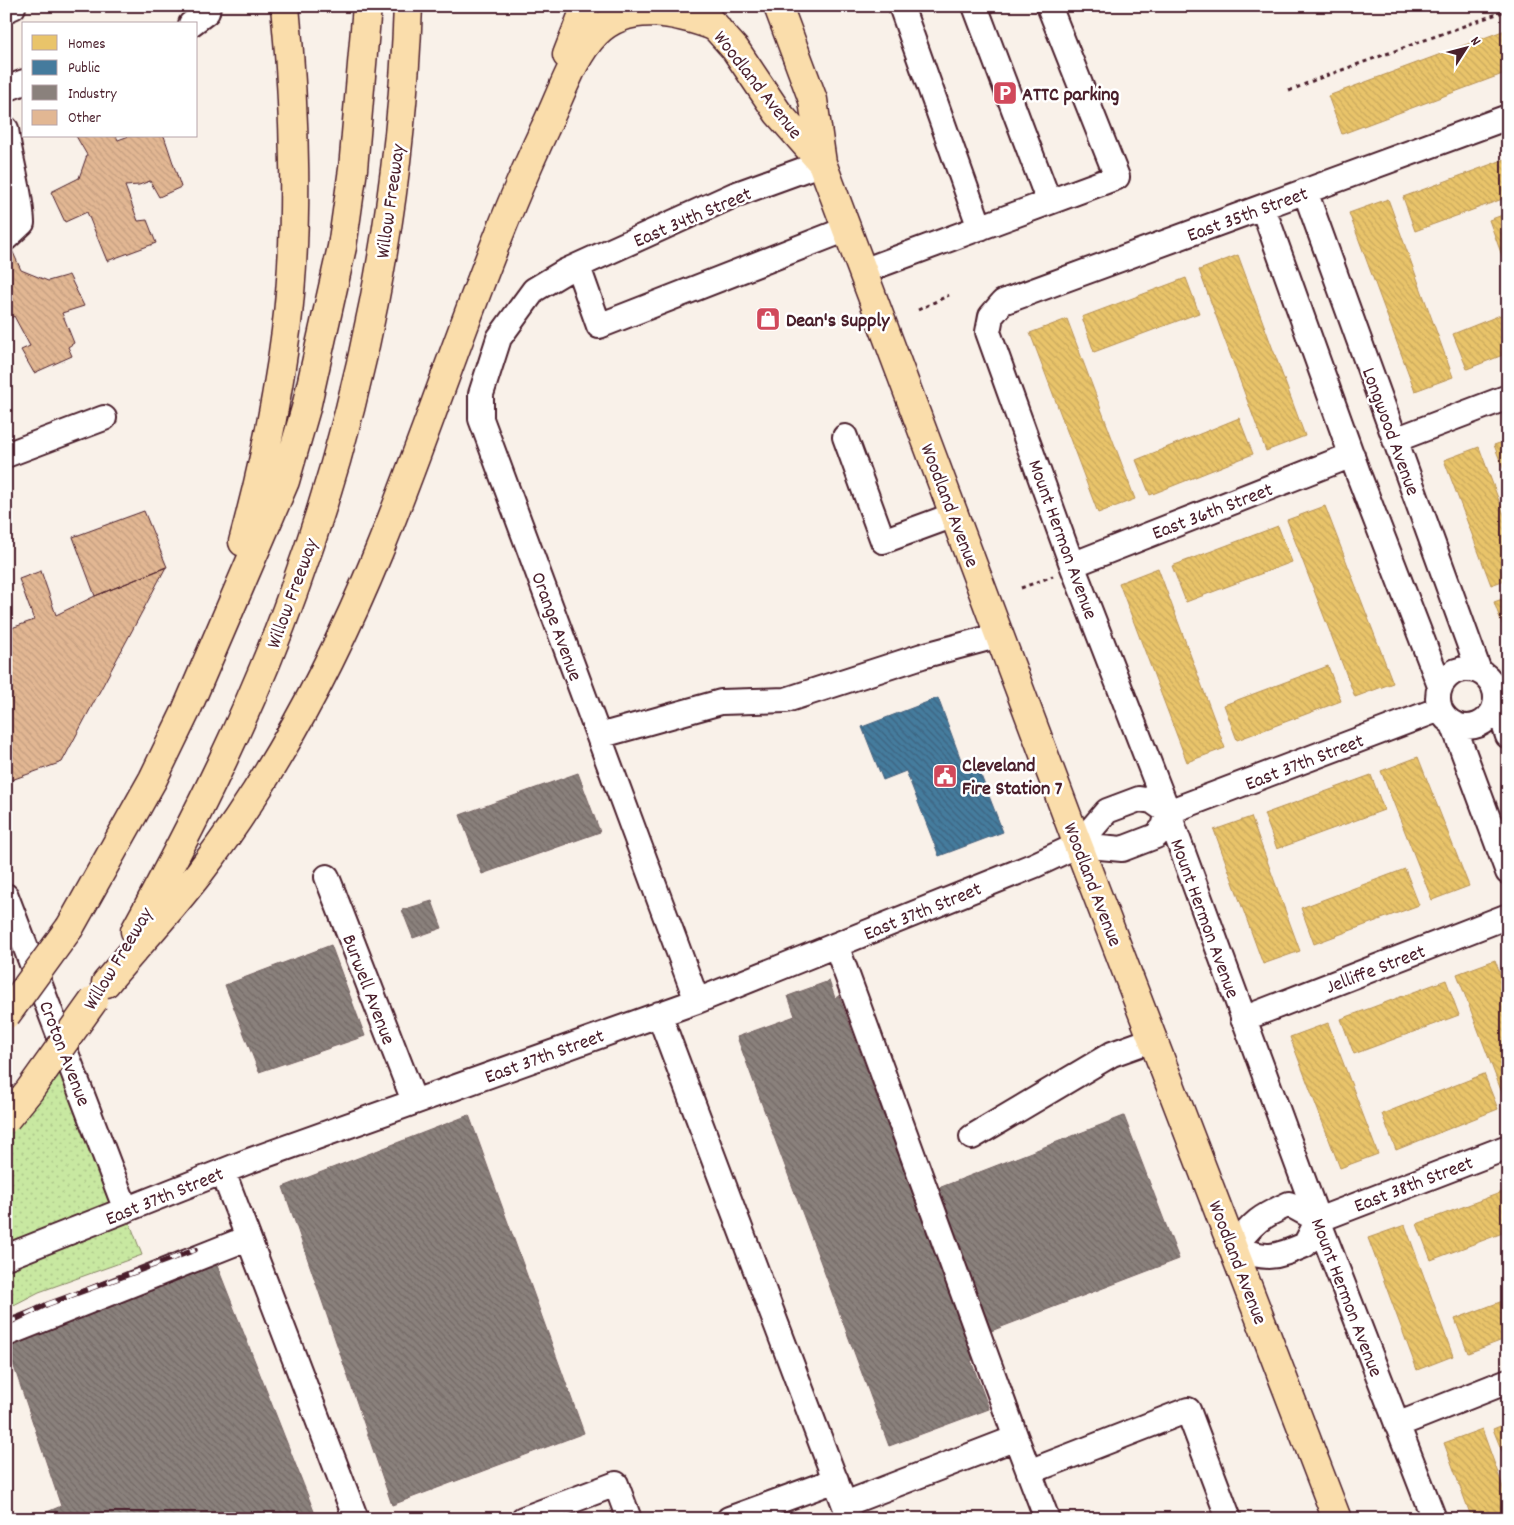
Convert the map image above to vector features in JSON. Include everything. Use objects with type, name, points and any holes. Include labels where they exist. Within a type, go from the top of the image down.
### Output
[{"type":"main road","points":[[220,631],[258,489],[275,407],[286,329],[293,182],[292,103],[285,6]]},
{"type":"main road","name":"Willow Freeway","points":[[6,1015],[70,927],[153,779],[186,711],[285,481],[325,329],[342,247],[353,169],[367,6]]},
{"type":"main road","name":"Willow Freeway","points":[[6,1119],[29,1091],[100,991],[175,857],[237,729],[295,589],[343,435],[379,275],[392,192],[401,112],[408,6]]},
{"type":"main road","points":[[100,991],[199,873],[228,831],[279,753],[344,632],[380,549],[534,152],[562,68],[586,6]]},
{"type":"main road","name":"Woodland Avenue","points":[[696,6],[716,27],[752,73],[778,113],[822,163]]},
{"type":"main road","name":"Woodland Avenue","points":[[778,6],[814,100],[822,163],[1078,845],[1337,1519]]},
{"type":"main road","points":[[534,152],[580,55],[595,34],[605,25],[626,16],[650,12],[681,14],[716,27]]},
{"type":"street","points":[[194,22],[207,12],[208,6]]},
{"type":"street","points":[[901,6],[980,228]]},
{"type":"street","points":[[975,6],[1049,202]]},
{"type":"street","points":[[864,271],[1117,177],[1049,6]]},
{"type":"street","points":[[6,89],[22,83]]},
{"type":"street","name":"East 35th Street","points":[[991,316],[1003,302],[1508,117]]},
{"type":"street","points":[[6,129],[8,165],[22,208],[22,224],[6,238]]},
{"type":"street","name":"East 34th Street","points":[[571,269],[734,195],[822,163]]},
{"type":"street","name":"Longwood Avenue","points":[[1305,191],[1395,440],[1494,680]]},
{"type":"street","points":[[1263,208],[1444,706],[1508,872]]},
{"type":"street","points":[[571,269],[600,326],[848,229]]},
{"type":"street","name":"Orange Avenue","points":[[571,269],[534,290],[499,338],[482,394],[481,420],[696,1001]]},
{"type":"street","name":"Mount Hermon Avenue","points":[[991,316],[988,332],[1063,571],[1168,812],[1318,1220],[1434,1519]]},
{"type":"street","points":[[1395,440],[1508,396]]},
{"type":"street","points":[[6,455],[104,418]]},
{"type":"street","points":[[845,437],[883,541],[954,515]]},
{"type":"street","name":"East 36th Street","points":[[1063,571],[1352,455]]},
{"type":"street","points":[[598,736],[721,702],[786,700],[922,656],[1000,635]]},
{"type":"street","points":[[1470,669],[1494,680],[1496,696],[1493,712],[1480,725],[1462,727],[1444,706],[1452,673],[1470,669]]},
{"type":"street","name":"East 37th Street","points":[[1168,812],[1444,706]]},
{"type":"street","points":[[1493,712],[1504,724],[1508,736]]},
{"type":"street","name":"East 37th Street","points":[[6,1257],[223,1172],[414,1101],[696,1001],[1078,845],[1107,811],[1139,799],[1152,801],[1168,812]]},
{"type":"street","name":"East 37th Street","points":[[1078,845],[1122,849],[1156,836],[1164,827],[1168,812]]},
{"type":"street","name":"Burwell Avenue","points":[[327,877],[414,1101]]},
{"type":"street","name":"Croton Avenue","points":[[7,902],[126,1210]]},
{"type":"street","name":"Jelliffe Street","points":[[1243,1020],[1508,916]]},
{"type":"street","points":[[836,944],[1047,1519]]},
{"type":"street","points":[[659,1014],[848,1512],[1016,1438]]},
{"type":"street","points":[[972,1137],[1112,1054],[1154,1039]]},
{"type":"street","name":"East 38th Street","points":[[1318,1220],[1508,1148]]},
{"type":"street","points":[[223,1172],[356,1519]]},
{"type":"street","points":[[1290,1204],[1318,1220],[1305,1245],[1276,1257],[1254,1255],[1234,1248],[1262,1216],[1290,1204]]},
{"type":"street","points":[[6,1334],[248,1238]]},
{"type":"street","points":[[1397,1425],[1508,1381]]},
{"type":"street","points":[[1029,1472],[1188,1410],[1229,1519]]},
{"type":"street","points":[[729,1519],[836,1480]]},
{"type":"street","points":[[523,1519],[616,1484],[629,1519]]},
{"type":"path","points":[[1289,91],[1317,79],[1508,10]]},
{"type":"path","points":[[918,310],[950,295]]},
{"type":"path","points":[[1021,588],[1063,571]]},
{"type":"green space","points":[[64,1048],[142,1255],[39,1292],[6,1309],[6,1119]]},
{"type":"building: Homes","points":[[1508,29],[1508,72],[1342,134],[1328,96]]},
{"type":"building: Homes","points":[[1508,158],[1508,197],[1415,231],[1403,197]]},
{"type":"building: Homes","points":[[1388,199],[1453,377],[1415,391],[1349,213]]},
{"type":"building: Homes","points":[[1508,213],[1508,272],[1489,220]]},
{"type":"building: Homes","points":[[1238,255],[1305,436],[1266,451],[1199,270]]},
{"type":"building: Homes","points":[[1186,278],[1199,313],[1094,352],[1082,317]]},
{"type":"building: Homes","points":[[1508,312],[1508,353],[1467,369],[1453,334]]},
{"type":"building: Homes","points":[[1067,319],[1135,499],[1098,513],[1030,333]]},
{"type":"building: Homes","points":[[1239,418],[1253,454],[1150,495],[1136,460]]},
{"type":"building: Homes","points":[[1508,440],[1508,481],[1494,445]]},
{"type":"building: Homes","points":[[1479,447],[1508,525],[1508,579],[1491,585],[1444,460]]},
{"type":"building: Homes","points":[[1325,506],[1393,683],[1355,697],[1287,520]]},
{"type":"building: Homes","points":[[1278,526],[1292,562],[1186,602],[1172,566]]},
{"type":"building: Homes","points":[[1158,568],[1225,748],[1187,762],[1119,583]]},
{"type":"building: Homes","points":[[1508,597],[1508,637],[1507,638],[1494,602]]},
{"type":"building: Homes","points":[[1328,666],[1341,701],[1237,740],[1224,705]]},
{"type":"building: Homes","points":[[1418,757],[1469,886],[1432,900],[1381,771]]},
{"type":"building: Homes","points":[[1371,775],[1384,810],[1277,849],[1264,814]]},
{"type":"building: Homes","points":[[1251,817],[1300,951],[1263,964],[1214,830]]},
{"type":"building: Homes","points":[[1405,869],[1419,905],[1314,944],[1301,908]]},
{"type":"building: Homes","points":[[1495,960],[1508,994],[1507,1106],[1457,974]]},
{"type":"building: Homes","points":[[1446,980],[1459,1015],[1354,1054],[1341,1019]]},
{"type":"building: Homes","points":[[1328,1023],[1378,1154],[1340,1168],[1290,1037]]},
{"type":"building: Homes","points":[[1484,1074],[1498,1109],[1396,1150],[1382,1114]]},
{"type":"building: Homes","points":[[1508,1190],[1508,1231],[1431,1260],[1417,1224]]},
{"type":"building: Homes","points":[[1405,1225],[1453,1356],[1417,1370],[1368,1238]]},
{"type":"building: Homes","points":[[1508,1299],[1508,1338],[1468,1353],[1455,1319]]},
{"type":"building: Homes","points":[[1508,1423],[1508,1463],[1507,1464],[1493,1429]]},
{"type":"building: Homes","points":[[1482,1429],[1508,1501],[1508,1519],[1472,1519],[1444,1443]]},
{"type":"building: Public","name":"Cleveland Fire Station 7","points":[[938,698],[961,760],[980,773],[1003,832],[939,856],[906,771],[883,780],[862,727]]},
{"type":"building: Industry","points":[[578,773],[600,832],[482,874],[460,815]]},
{"type":"building: Industry","points":[[432,901],[442,928],[413,938],[402,910]]},
{"type":"building: Industry","points":[[331,945],[365,1036],[259,1072],[225,985]]},
{"type":"building: Industry","points":[[829,981],[835,998],[839,996],[974,1359],[971,1361],[989,1409],[889,1446],[737,1037],[795,1016],[788,996]]},
{"type":"building: Industry","points":[[469,1115],[584,1433],[392,1505],[283,1187]]},
{"type":"building: Industry","points":[[1124,1116],[1179,1259],[991,1331],[936,1189]]},
{"type":"building: Industry","points":[[216,1263],[317,1519],[31,1519],[61,1506],[6,1343]]},
{"type":"building: Other","points":[[77,138],[117,138],[118,140],[124,138],[165,138],[181,187],[159,197],[150,181],[139,185],[125,186],[138,221],[147,220],[156,243],[107,261],[87,212],[65,222],[51,192],[79,178],[87,155]]},
{"type":"building: Other","points":[[11,248],[21,270],[48,281],[69,275],[84,306],[62,313],[74,343],[68,347],[72,356],[34,373],[21,350],[30,346],[14,316],[6,321],[6,252]]},
{"type":"building: Other","points":[[144,511],[167,567],[95,596],[73,537]]},
{"type":"building: Other","points":[[166,567],[62,762],[6,782],[6,630],[34,620],[19,579],[41,571],[56,615],[95,596]]},
{"type":"railway","points":[[6,1324],[48,1304],[195,1250]]},
{"type":"place","name":"ATTC parking","points":[[1005,93]]},
{"type":"place","name":"Dean's Supply","points":[[768,319]]},
{"type":"place","name":"Cleveland Fire Station 7","points":[[945,776]]}]
